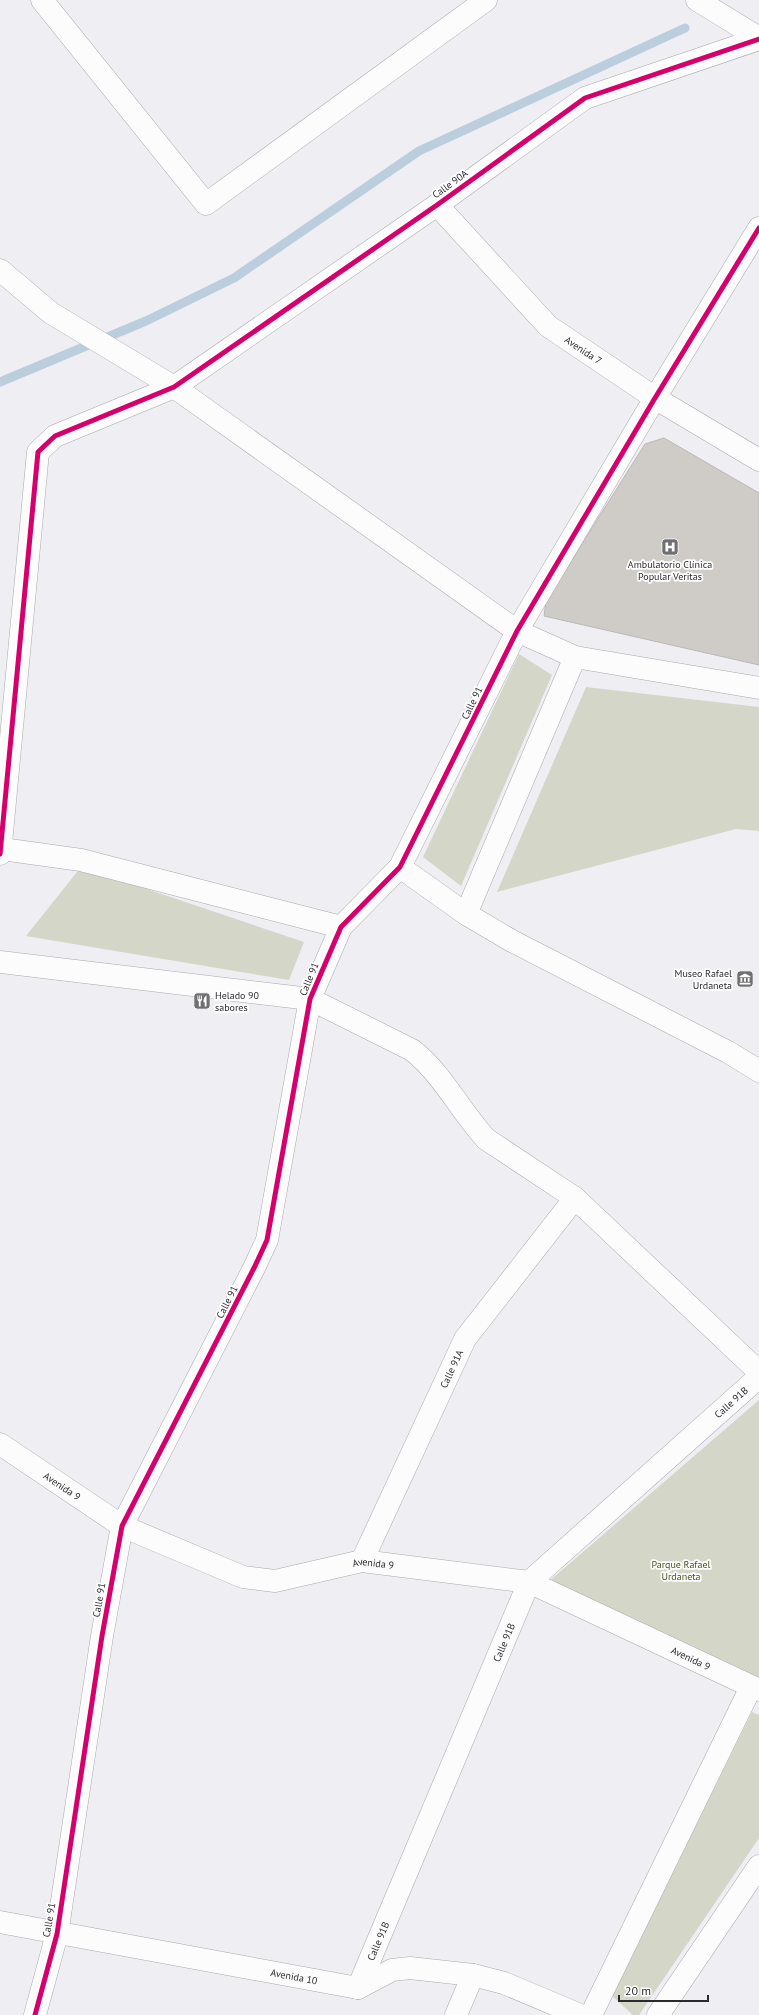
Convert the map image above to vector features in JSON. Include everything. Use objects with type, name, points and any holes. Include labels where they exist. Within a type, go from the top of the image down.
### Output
[{"type":"street","points":[[42,0],[206,204],[486,0]]},
{"type":"street","points":[[697,0],[759,39]]},
{"type":"street","name":"Calle 90A","points":[[1,852],[38,452],[55,436],[174,387],[437,205],[585,98],[759,39]]},
{"type":"street","name":"Avenida 7","points":[[437,205],[548,326],[655,398],[759,460]]},
{"type":"street","name":"Calle 91","points":[[35,2015],[57,1934],[102,1636],[122,1526],[267,1240],[310,998],[341,927],[400,867],[518,631],[655,398],[759,228]]},
{"type":"street","points":[[0,270],[51,313],[174,387],[518,631],[575,658],[759,688]]},
{"type":"street","points":[[466,914],[575,658]]},
{"type":"street","points":[[1,852],[81,860],[341,927]]},
{"type":"street","points":[[400,867],[466,914],[512,942],[728,1052],[759,1071]]},
{"type":"street","points":[[0,962],[310,998],[412,1050],[424,1059],[475,1127],[486,1139],[576,1198],[759,1372]]},
{"type":"street","name":"Calle 91A","points":[[362,1561],[465,1339],[576,1198]]},
{"type":"street","name":"Calle 91B","points":[[358,1988],[530,1582],[759,1377]]},
{"type":"street","name":"Avenida 9","points":[[0,1444],[122,1526],[243,1577],[275,1580],[362,1561],[530,1582],[755,1688]]},
{"type":"street","points":[[591,2015],[755,1688]]},
{"type":"street","points":[[658,2015],[759,1866]]},
{"type":"street","name":"Avenida 10","points":[[0,1922],[57,1934],[358,1988]]},
{"type":"street","points":[[358,1988],[392,1970],[398,1969],[410,1968],[473,1975],[504,1983],[580,2015]]},
{"type":"street","points":[[456,2015],[473,1975]]},
{"type":"green space","points":[[519,654],[552,675],[461,886],[423,857]]},
{"type":"green space","points":[[586,687],[759,707],[759,831],[736,829],[497,892]]},
{"type":"green space","points":[[81,867],[304,942],[289,980],[26,936]]},
{"type":"green space","name":"Parque Rafael Urdaneta","points":[[759,1400],[759,1681],[532,1596]]},
{"type":"green space","points":[[752,1712],[759,1715],[759,1838],[639,2015],[633,2015],[612,1996]]},
{"type":"building","name":"Ambulatorio Clínica Popular Veritas","points":[[664,438],[759,493],[759,665],[544,616],[546,601],[645,444]]},
{"type":"waterway","points":[[0,382],[146,321],[234,278],[419,151],[685,28]]},
{"type":"cycle path","points":[[0,854],[38,452],[55,436],[174,387],[437,205],[585,98],[759,39]]},
{"type":"cycle path","points":[[35,2015],[57,1934],[102,1636],[122,1526],[267,1240],[310,999],[341,927],[400,867],[517,631],[655,398],[759,228]]},
{"type":"place","name":"Ambulatorio Clínica Popular Veritas","points":[[670,547]]},
{"type":"place","name":"Museo Rafael Urdaneta","points":[[745,979]]},
{"type":"place","name":"Helado 90 sabores","points":[[202,1001]]}]
